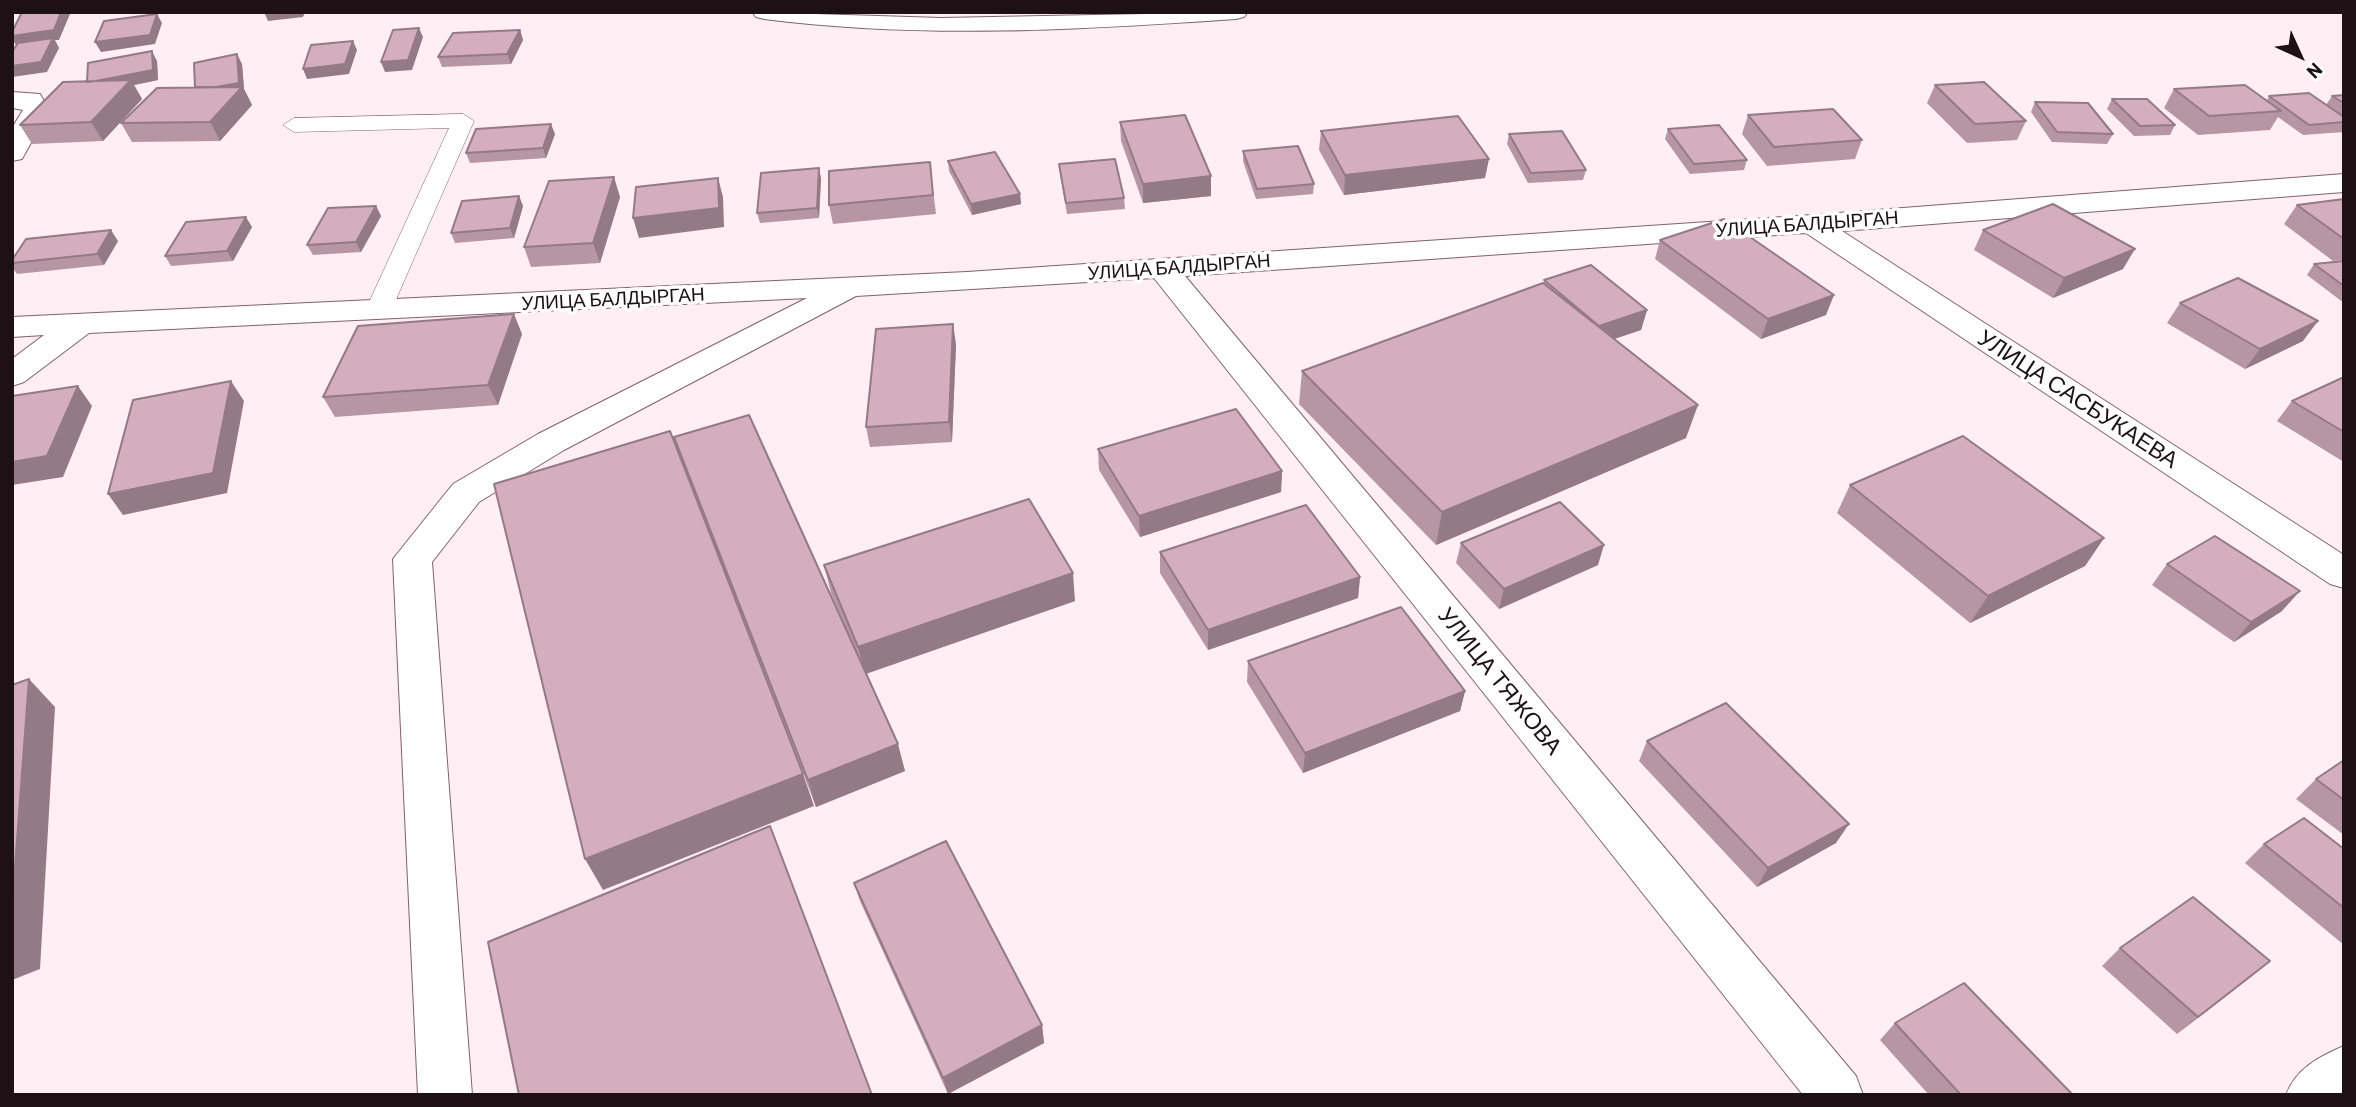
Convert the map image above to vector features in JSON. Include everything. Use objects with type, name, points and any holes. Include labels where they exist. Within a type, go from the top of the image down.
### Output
[{"type":"street","points":[[764,12],[898,26],[1045,25],[1236,12]]},
{"type":"street","points":[[12,100],[31,100],[36,110],[12,153]]},
{"type":"street","name":"УЛИЦА БАЛДЫРГАН","points":[[12,327],[855,287],[1812,224],[2344,183]]},
{"type":"street","name":"УЛИЦА САСБУКАЕВА","points":[[1812,224],[2344,574]]},
{"type":"street","name":"УЛИЦА ТЯЖОВА","points":[[1162,268],[1837,1095]]},
{"type":"street","points":[[444,1095],[412,559],[466,493],[551,442],[855,287]]},
{"type":"street","points":[[12,375],[80,324]]},
{"type":"street","points":[[2312,1095],[2344,1072]]},
{"type":"lane","points":[[294,125],[463,121],[378,311]]},
{"type":"building","points":[[22,12],[61,12],[54,30],[12,36]]},
{"type":"building","points":[[157,14],[150,35],[95,42],[104,21]]},
{"type":"building","points":[[419,28],[408,60],[381,62],[393,30]]},
{"type":"building","points":[[520,30],[507,54],[438,57],[453,33]]},
{"type":"building","points":[[53,38],[41,62],[12,66],[12,52],[18,43]]},
{"type":"building","points":[[353,41],[345,64],[303,69],[311,45]]},
{"type":"building","points":[[152,51],[153,70],[87,82],[88,63]]},
{"type":"building","points":[[237,54],[239,83],[195,87],[194,63]]},
{"type":"building","points":[[131,80],[91,122],[20,125],[63,82]]},
{"type":"building","points":[[1984,82],[2026,121],[1975,124],[1935,85]]},
{"type":"building","points":[[2245,85],[2281,111],[2209,116],[2174,89]]},
{"type":"building","points":[[242,87],[210,122],[121,123],[157,88]]},
{"type":"building","points":[[2309,93],[2344,117],[2344,122],[2309,125],[2269,96]]},
{"type":"building","points":[[2344,95],[2344,103],[2332,96]]},
{"type":"building","points":[[2112,99],[2147,99],[2175,125],[2140,126]]},
{"type":"building","points":[[2035,102],[2088,103],[2113,134],[2057,132]]},
{"type":"building","points":[[1833,109],[1862,140],[1774,147],[1748,115]]},
{"type":"building","points":[[1185,115],[1211,176],[1143,184],[1120,122]]},
{"type":"building","points":[[1458,116],[1489,159],[1345,175],[1321,131]]},
{"type":"building","points":[[551,124],[543,148],[466,153],[476,129]]},
{"type":"building","points":[[1719,125],[1747,160],[1694,164],[1668,129]]},
{"type":"building","points":[[1562,131],[1586,170],[1531,173],[1509,134]]},
{"type":"building","points":[[1298,146],[1314,184],[1257,189],[1243,151]]},
{"type":"building","points":[[995,152],[1020,194],[971,204],[948,161]]},
{"type":"building","points":[[1115,159],[1124,198],[1066,203],[1059,164]]},
{"type":"building","points":[[930,162],[933,195],[829,205],[829,171]]},
{"type":"building","points":[[819,168],[817,208],[757,213],[761,173]]},
{"type":"building","points":[[614,177],[593,243],[524,247],[549,181]]},
{"type":"building","points":[[718,178],[719,208],[633,218],[636,187]]},
{"type":"building","points":[[519,196],[510,228],[451,233],[462,201]]},
{"type":"building","points":[[2344,199],[2344,239],[2297,205]]},
{"type":"building","points":[[2053,204],[2135,249],[2064,278],[1983,230]]},
{"type":"building","points":[[376,206],[356,242],[307,245],[328,208]]},
{"type":"building","points":[[246,217],[227,251],[165,256],[186,222]]},
{"type":"building","points":[[1724,219],[1834,295],[1768,319],[1660,240]]},
{"type":"building","points":[[111,230],[97,254],[12,263],[26,239]]},
{"type":"building","points":[[2344,261],[2344,286],[2314,264]]},
{"type":"building","points":[[1591,265],[1647,310],[1599,326],[1544,280]]},
{"type":"building","points":[[2238,278],[2318,321],[2260,349],[2180,303]]},
{"type":"building","points":[[1543,283],[1698,405],[1442,512],[1302,371]]},
{"type":"building","points":[[514,314],[488,385],[323,397],[358,326]]},
{"type":"building","points":[[953,324],[949,422],[866,427],[876,329]]},
{"type":"building","points":[[2344,377],[2344,432],[2292,401]]},
{"type":"building","points":[[231,381],[213,473],[108,494],[133,400]]},
{"type":"building","points":[[78,386],[47,456],[12,462],[12,396]]},
{"type":"building","points":[[1236,409],[1282,471],[1139,516],[1098,449]]},
{"type":"building","points":[[749,415],[898,744],[808,780],[674,437]]},
{"type":"building","points":[[670,431],[803,774],[585,859],[494,484]]},
{"type":"building","points":[[1963,436],[2104,538],[1988,596],[1850,485]]},
{"type":"building","points":[[1029,499],[1073,573],[858,647],[824,565]]},
{"type":"building","points":[[1560,502],[1604,545],[1504,589],[1461,543]]},
{"type":"building","points":[[1306,505],[1360,577],[1208,630],[1160,552]]},
{"type":"building","points":[[2215,536],[2300,591],[2251,622],[2167,564]]},
{"type":"building","points":[[1401,607],[1465,691],[1305,753],[1248,661]]},
{"type":"building","points":[[29,679],[12,907],[12,685]]},
{"type":"building","points":[[1726,703],[1849,824],[1768,868],[1647,741]]},
{"type":"building","points":[[2344,760],[2344,800],[2316,779]]},
{"type":"building","points":[[2304,818],[2344,849],[2344,908],[2264,844]]},
{"type":"building","points":[[770,826],[872,1095],[519,1095],[488,942]]},
{"type":"building","points":[[946,841],[1042,1025],[943,1078],[854,883]]},
{"type":"building","points":[[2193,897],[2270,961],[2198,1017],[2120,948]]},
{"type":"building","points":[[1964,983],[2073,1095],[1961,1095],[1895,1023]]}]
